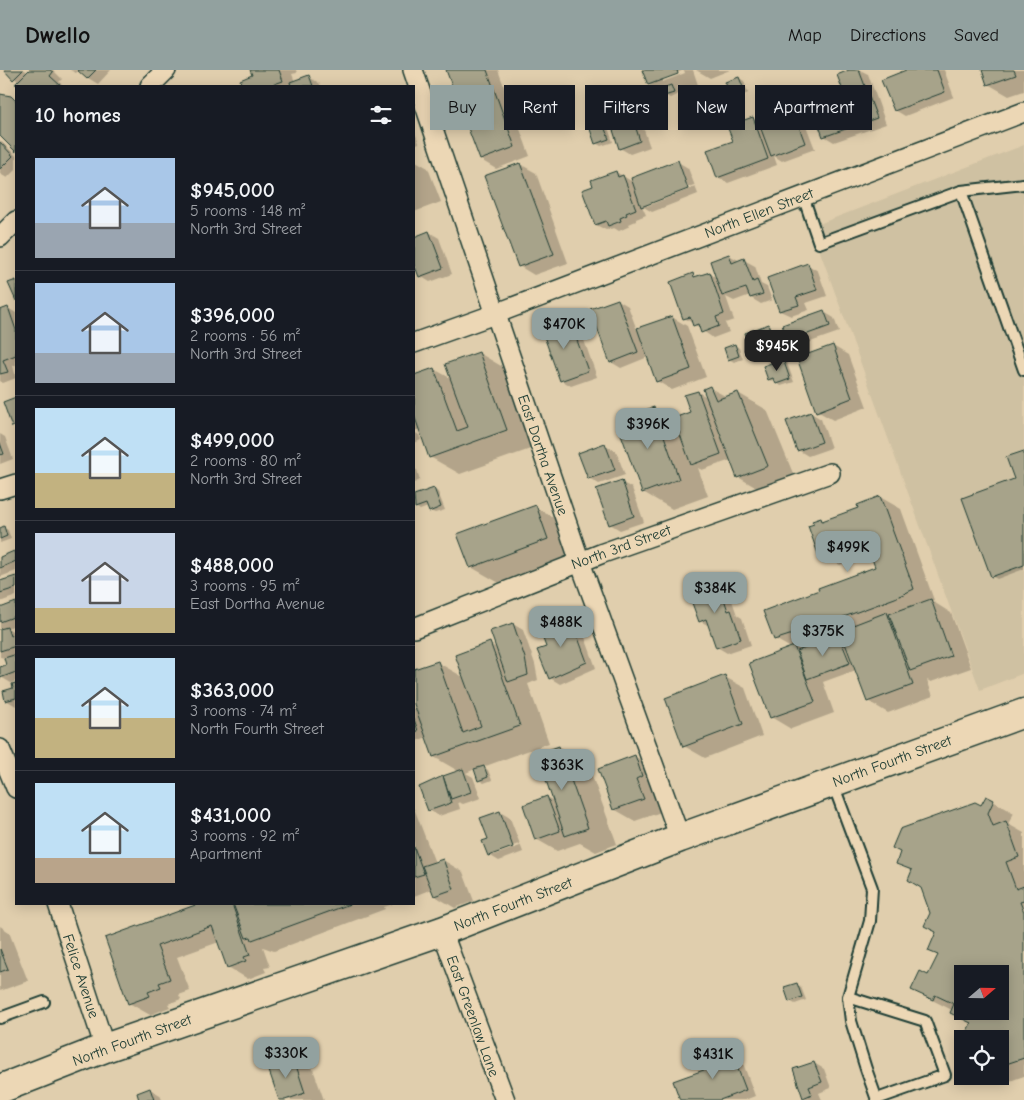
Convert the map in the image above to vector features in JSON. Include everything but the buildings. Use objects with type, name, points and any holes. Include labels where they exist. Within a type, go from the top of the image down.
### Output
[{"type":"main road","name":"North Fourth Street","points":[[0,1089],[105,1048],[442,931],[680,838],[1024,712]]},
{"type":"street","points":[[151,85],[166,70]]},
{"type":"street","name":"East Dortha Avenue","points":[[413,70],[580,562],[680,838]]},
{"type":"street","name":"North Ellen Street","points":[[415,344],[1024,112]]},
{"type":"street","points":[[0,237],[15,222]]},
{"type":"street","name":"North 3rd Street","points":[[415,628],[580,562],[830,474]]},
{"type":"street","points":[[0,489],[15,484]]},
{"type":"street","points":[[0,749],[15,786]]},
{"type":"street","points":[[0,793],[15,788]]},
{"type":"street","name":"Felice Avenue","points":[[58,905],[105,1048]]},
{"type":"street","name":"East Greenlaw Lane","points":[[442,931],[505,1100]]},
{"type":"lane","points":[[803,196],[819,243],[961,190],[1024,184]]},
{"type":"lane","points":[[961,190],[1024,370]]},
{"type":"lane","points":[[832,783],[872,888],[870,921],[848,997],[851,1021],[877,1100],[946,1075],[925,1021],[848,997]]},
{"type":"lane","points":[[0,1018],[44,1002]]},
{"type":"shaded area","points":[[1024,145],[1024,673],[980,690],[811,227]]}]
